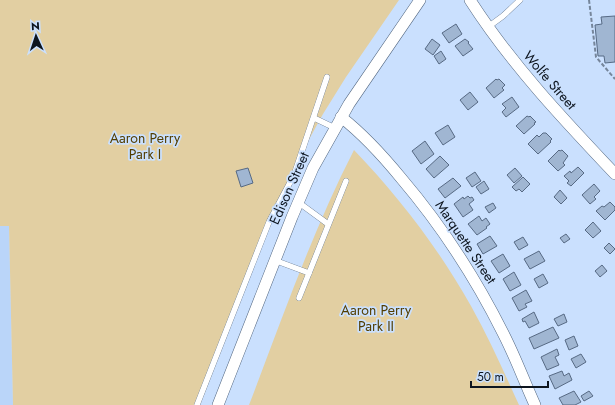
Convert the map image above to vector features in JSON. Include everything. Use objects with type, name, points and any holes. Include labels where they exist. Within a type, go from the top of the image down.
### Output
[{"type":"street","name":"Edison Street","points":[[218,405],[274,260],[313,168],[341,117],[420,0]]},
{"type":"street","name":"Wolfe Street","points":[[470,0],[488,27],[545,99],[615,174]]},
{"type":"street","name":"Marquette Street","points":[[341,117],[362,135],[394,170],[419,199],[450,241],[492,310],[535,405]]},
{"type":"lane","points":[[488,27],[503,16],[520,0]]},
{"type":"lane","points":[[197,405],[269,222],[294,175],[327,77]]},
{"type":"lane","points":[[314,118],[335,128]]},
{"type":"lane","points":[[299,298],[346,182]]},
{"type":"lane","points":[[298,202],[328,224]]},
{"type":"lane","points":[[274,260],[309,273]]},
{"type":"path","points":[[589,0],[596,57],[615,79]]},
{"type":"shaded area","points":[[9,225],[13,405],[0,405],[0,226]]},
{"type":"green space","name":"Aaron Perry Park I","points":[[0,0],[399,0],[346,77],[301,154],[274,215],[200,405],[13,405],[9,226],[0,226]]},
{"type":"green space","name":"Aaron Perry Park II","points":[[354,150],[387,186],[446,264],[478,318],[519,405],[249,405],[311,244]]},
{"type":"building","points":[[615,16],[615,62],[605,63],[604,56],[598,56],[595,25],[602,24],[601,17]]},
{"type":"building","points":[[456,24],[462,34],[449,43],[442,33]]},
{"type":"building","points":[[432,39],[440,45],[433,55],[425,49]]},
{"type":"building","points":[[465,39],[469,42],[468,43],[473,49],[463,56],[455,46]]},
{"type":"building","points":[[441,51],[446,59],[439,64],[434,56]]},
{"type":"building","points":[[496,79],[499,79],[505,85],[502,88],[504,90],[494,98],[486,88]]},
{"type":"building","points":[[470,92],[478,102],[468,110],[460,100]]},
{"type":"building","points":[[512,97],[519,107],[506,117],[502,112],[506,108],[502,104]]},
{"type":"building","points":[[527,116],[530,116],[536,122],[524,134],[516,126]]},
{"type":"building","points":[[448,125],[455,137],[443,145],[435,133]]},
{"type":"building","points":[[543,133],[546,133],[552,139],[550,141],[551,142],[538,154],[528,144],[537,135],[539,137]]},
{"type":"building","points":[[425,141],[434,154],[421,164],[412,151]]},
{"type":"building","points":[[559,150],[562,150],[568,156],[563,163],[565,165],[558,171],[548,161]]},
{"type":"building","points":[[440,156],[449,165],[434,178],[426,169]]},
{"type":"building","points":[[578,167],[584,173],[571,186],[567,183],[569,181],[564,176],[570,171],[571,173]]},
{"type":"building","points":[[248,168],[253,183],[241,187],[236,171]]},
{"type":"building","points":[[515,168],[522,176],[514,183],[507,175]]},
{"type":"building","points":[[475,172],[481,181],[472,187],[466,178]]},
{"type":"building","points":[[523,177],[530,184],[522,192],[519,189],[516,191],[512,187]]},
{"type":"building","points":[[453,178],[461,186],[445,198],[438,189]]},
{"type":"building","points":[[484,181],[489,189],[481,194],[476,187]]},
{"type":"building","points":[[594,184],[600,191],[594,197],[596,199],[590,204],[582,195]]},
{"type":"building","points":[[560,190],[567,198],[561,204],[554,197]]},
{"type":"building","points":[[468,196],[470,198],[472,197],[474,200],[469,204],[473,210],[463,217],[454,204],[463,197],[464,199]]},
{"type":"building","points":[[610,202],[615,207],[615,210],[605,220],[596,211]]},
{"type":"building","points":[[493,203],[496,208],[489,213],[485,207]]},
{"type":"building","points":[[479,216],[482,221],[486,218],[490,224],[477,235],[468,224]]},
{"type":"building","points":[[593,222],[601,231],[593,238],[585,230]]},
{"type":"building","points":[[566,234],[570,239],[564,243],[560,238]]},
{"type":"building","points":[[490,236],[497,246],[483,254],[477,244]]},
{"type":"building","points":[[523,237],[528,245],[519,250],[514,242]]},
{"type":"building","points":[[609,243],[615,249],[610,254],[604,248]]},
{"type":"building","points":[[539,251],[545,261],[530,269],[524,259]]},
{"type":"building","points":[[503,254],[510,266],[499,273],[491,261]]},
{"type":"building","points":[[602,265],[607,271],[600,277],[595,271]]},
{"type":"building","points":[[514,272],[521,285],[510,291],[503,279]]},
{"type":"building","points":[[543,274],[548,283],[539,288],[534,279]]},
{"type":"building","points":[[526,290],[532,301],[525,304],[527,307],[519,311],[512,298]]},
{"type":"building","points":[[534,312],[539,323],[529,328],[522,319]]},
{"type":"building","points":[[564,314],[567,322],[558,326],[554,319]]},
{"type":"building","points":[[553,327],[559,338],[534,349],[529,338]]},
{"type":"building","points":[[574,336],[578,346],[569,350],[565,340]]},
{"type":"building","points":[[557,349],[559,355],[555,357],[559,365],[547,370],[541,357]]},
{"type":"building","points":[[581,354],[586,362],[576,368],[571,359]]},
{"type":"building","points":[[562,371],[564,376],[569,373],[572,380],[555,389],[549,376]]},
{"type":"building","points":[[574,391],[581,402],[575,405],[563,405],[559,398]]},
{"type":"building","points":[[589,391],[593,396],[584,401],[581,396]]}]
